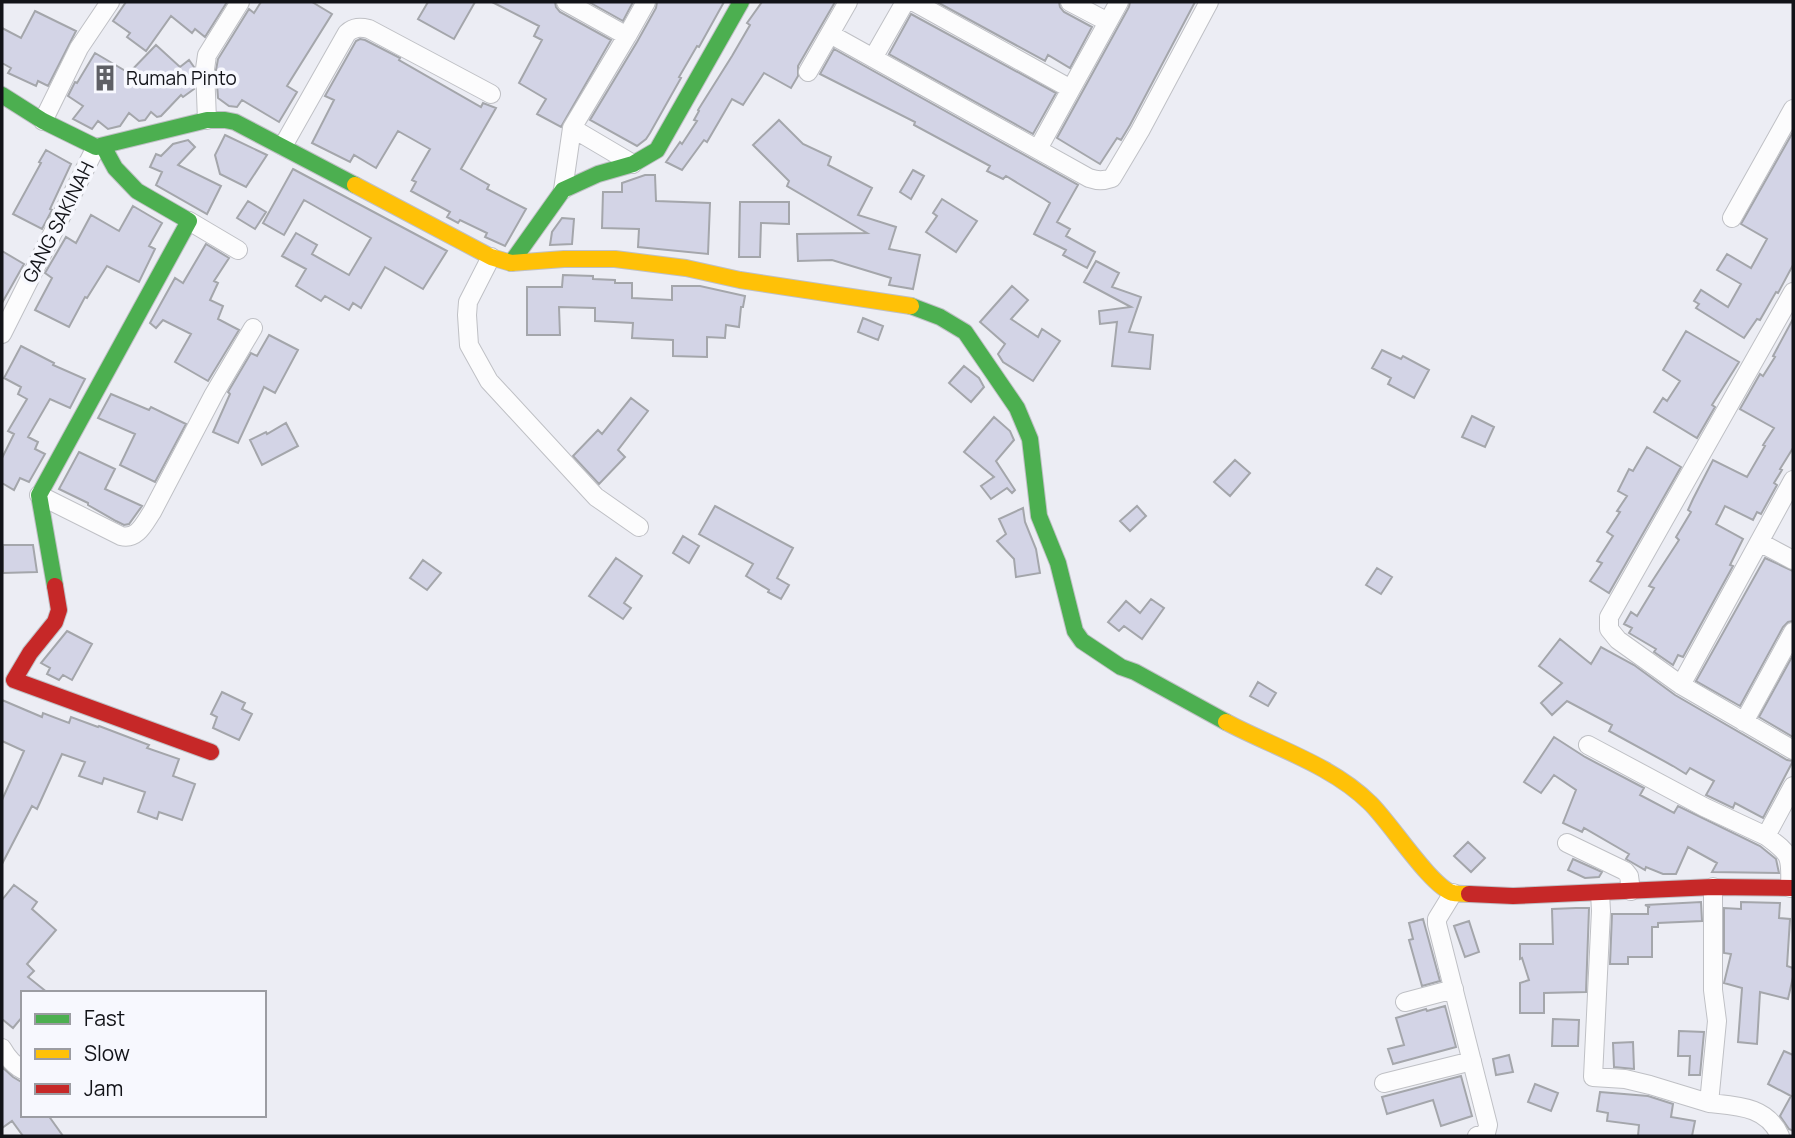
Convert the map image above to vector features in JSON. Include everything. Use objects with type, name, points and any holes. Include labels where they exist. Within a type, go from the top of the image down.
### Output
[{"type":"street","points":[[43,121],[79,48],[110,2]]},
{"type":"street","points":[[207,120],[207,55],[240,2]]},
{"type":"street","points":[[566,2],[627,36]]},
{"type":"street","points":[[510,263],[563,190],[572,128],[646,2]]},
{"type":"street","points":[[563,190],[598,174],[633,164],[657,150],[741,2]]},
{"type":"street","points":[[808,72],[848,2]]},
{"type":"street","points":[[873,58],[905,2]]},
{"type":"street","points":[[914,2],[1071,89]]},
{"type":"street","points":[[1070,2],[1108,22]]},
{"type":"street","points":[[1038,149],[1119,2]]},
{"type":"street","points":[[830,34],[1097,181],[1104,181],[1112,178],[1140,131],[1209,2]]},
{"type":"street","points":[[283,146],[347,33],[352,29],[369,29],[491,94]]},
{"type":"street","points":[[3,100],[99,147],[137,191],[238,250]]},
{"type":"street","points":[[1732,218],[1793,109]]},
{"type":"street","points":[[99,147],[207,120],[225,120],[283,146],[491,257],[510,263],[615,259],[686,268],[785,288],[916,307],[940,317],[965,332],[1017,408],[1030,439],[1039,516],[1058,563],[1075,631],[1082,641],[1121,667],[1160,685],[1187,702],[1330,772],[1369,801],[1437,884],[1453,894],[1513,896],[1713,887],[1792,888],[1791,859],[1766,836],[1704,807],[1588,745]]},
{"type":"street","points":[[572,128],[633,164]]},
{"type":"street","name":"GANG SAKINAH","points":[[2,334],[99,147]]},
{"type":"street","points":[[189,221],[39,495],[59,610],[55,622],[8,679],[145,725],[211,751]]},
{"type":"street","points":[[491,257],[468,302],[469,345],[489,381],[596,497],[639,527]]},
{"type":"street","points":[[1793,294],[1609,617],[1609,629],[1618,640],[1681,685],[1793,750]]},
{"type":"street","points":[[39,495],[121,536],[133,536],[152,512],[214,394],[253,328]]},
{"type":"street","points":[[1681,685],[1793,480]]},
{"type":"street","points":[[1759,542],[1793,560]]},
{"type":"street","points":[[1744,722],[1793,632]]},
{"type":"street","points":[[1766,836],[1793,786]]},
{"type":"street","points":[[1567,843],[1625,871],[1629,876],[1631,891]]},
{"type":"street","points":[[1709,1103],[1717,1021],[1713,990],[1713,887]]},
{"type":"street","points":[[1600,893],[1593,1077],[1625,1079],[1709,1103],[1755,1110],[1767,1118],[1780,1136]]},
{"type":"street","points":[[1453,894],[1437,919],[1488,1129],[1486,1133],[1477,1136]]},
{"type":"street","points":[[1405,1002],[1454,989]]},
{"type":"street","points":[[2,1048],[21,1068]]},
{"type":"street","points":[[1384,1083],[1472,1061]]},
{"type":"building","points":[[126,2],[227,2],[205,37],[195,29],[192,33],[171,16],[146,51],[127,37],[130,33],[113,21]]},
{"type":"building","points":[[261,2],[312,2],[332,14],[287,86],[297,92],[279,122],[242,100],[237,107],[229,106],[218,98],[218,59],[249,9],[254,13]]},
{"type":"building","points":[[428,2],[475,2],[454,39],[418,19]]},
{"type":"building","points":[[492,2],[555,2],[560,12],[611,40],[561,127],[537,114],[546,99],[519,83],[542,40],[534,36],[539,26]]},
{"type":"building","points":[[589,2],[633,2],[623,21]]},
{"type":"building","points":[[657,2],[724,2],[679,77],[681,78],[650,133],[637,146],[590,120],[637,42]]},
{"type":"building","points":[[762,2],[835,2],[798,66],[798,76],[791,88],[764,73],[743,105],[732,99],[707,142],[704,140],[682,170],[666,162],[697,121],[694,120],[698,110],[750,25],[747,23]]},
{"type":"building","points":[[937,2],[1059,2],[1064,12],[1092,27],[1070,68],[1048,55],[1045,61]]},
{"type":"building","points":[[1130,2],[1195,2],[1130,125],[1121,140],[1117,138],[1100,164],[1057,138]]},
{"type":"building","points":[[35,11],[76,31],[48,86],[38,81],[36,86],[8,73],[11,68],[2,63],[2,28],[21,38]]},
{"type":"building","points":[[911,14],[1056,93],[1033,134],[889,54]]},
{"type":"building","points":[[360,39],[400,58],[399,60],[481,107],[483,103],[496,108],[461,169],[489,185],[487,189],[526,209],[505,246],[485,237],[487,233],[447,217],[450,212],[411,191],[416,182],[412,180],[430,149],[398,131],[376,168],[354,155],[350,162],[312,143],[334,100],[325,96],[356,41]]},
{"type":"building","points":[[156,45],[180,67],[189,60],[194,67],[194,89],[183,97],[181,95],[161,116],[157,117],[151,112],[145,120],[139,121],[129,113],[120,126],[108,129],[98,121],[92,129],[73,119],[83,106],[68,96],[95,53],[129,73]]},
{"type":"building","points":[[834,49],[1078,185],[1057,222],[1070,229],[1066,236],[1095,252],[1087,268],[1063,255],[1066,250],[1034,234],[1050,203],[1006,176],[1003,179],[987,171],[990,166],[914,125],[915,122],[820,74]]},
{"type":"building","points":[[779,120],[803,144],[831,157],[828,165],[872,188],[858,215],[896,227],[889,249],[920,255],[913,289],[889,285],[891,278],[832,260],[798,261],[797,234],[867,233],[787,186],[789,181],[753,145]]},
{"type":"building","points":[[1793,132],[1793,265],[1760,320],[1757,319],[1744,338],[1696,308],[1699,304],[1694,301],[1701,290],[1728,307],[1741,284],[1717,270],[1727,254],[1751,268],[1767,239],[1741,224]]},
{"type":"building","points":[[225,135],[267,155],[246,187],[220,174],[215,155]]},
{"type":"building","points":[[188,140],[195,147],[178,165],[221,186],[207,214],[156,185],[162,172],[150,167],[156,154],[161,156],[173,144]]},
{"type":"building","points":[[46,150],[71,164],[42,229],[13,214]]},
{"type":"building","points":[[293,169],[447,251],[423,289],[385,267],[361,308],[353,303],[349,310],[325,296],[321,301],[296,286],[306,269],[282,256],[296,233],[317,245],[312,254],[349,275],[371,238],[304,200],[284,235],[263,223]]},
{"type":"building","points":[[913,170],[924,176],[911,199],[900,192]]},
{"type":"building","points":[[645,175],[655,175],[656,201],[710,203],[708,254],[638,247],[639,229],[602,228],[603,192],[622,192],[622,183]]},
{"type":"building","points":[[942,199],[977,221],[956,252],[926,232],[937,216],[933,213]]},
{"type":"building","points":[[248,201],[266,212],[255,229],[237,218]]},
{"type":"building","points":[[740,202],[789,202],[789,224],[761,223],[760,257],[739,257]]},
{"type":"building","points":[[133,206],[162,223],[149,246],[155,249],[139,282],[107,266],[87,298],[85,297],[69,327],[35,310],[52,278],[45,273],[66,237],[76,243],[91,215],[119,231]]},
{"type":"building","points":[[562,218],[574,219],[572,244],[550,245],[552,232]]},
{"type":"building","points":[[206,244],[229,258],[214,281],[218,283],[210,300],[223,306],[218,319],[239,330],[208,381],[175,362],[191,334],[163,320],[156,328],[150,323],[175,278],[183,283]]},
{"type":"building","points":[[2,251],[24,264],[2,303]]},
{"type":"building","points":[[1096,261],[1119,273],[1112,287],[1141,297],[1129,332],[1153,335],[1150,369],[1112,366],[1117,322],[1100,324],[1099,311],[1131,307],[1084,282]]},
{"type":"building","points":[[563,275],[593,276],[593,279],[615,280],[615,283],[632,283],[632,298],[672,300],[672,286],[700,286],[745,296],[739,327],[726,325],[725,338],[707,337],[707,357],[673,356],[673,340],[632,338],[633,323],[595,321],[595,308],[559,307],[560,335],[527,335],[527,287],[562,287]]},
{"type":"building","points":[[1012,286],[1028,300],[1011,319],[1038,337],[1042,329],[1060,341],[1033,381],[1003,362],[998,354],[1005,344],[980,322]]},
{"type":"building","points":[[863,318],[883,326],[878,340],[858,332]]},
{"type":"building","points":[[1793,319],[1793,448],[1780,469],[1782,470],[1774,483],[1777,485],[1761,514],[1757,512],[1753,520],[1725,506],[1716,524],[1743,539],[1730,565],[1733,566],[1683,657],[1678,655],[1673,665],[1654,652],[1656,649],[1629,633],[1632,628],[1624,624],[1631,612],[1637,616],[1654,588],[1649,586],[1679,540],[1676,537],[1691,512],[1688,510],[1713,460],[1747,477],[1765,446],[1763,445],[1774,428],[1740,409],[1760,374],[1763,376],[1775,357],[1773,356]]},
{"type":"building","points":[[1686,331],[1739,362],[1712,405],[1715,407],[1697,438],[1654,412],[1663,398],[1667,401],[1680,381],[1663,370]]},
{"type":"building","points":[[269,335],[298,350],[275,393],[264,387],[238,443],[213,432],[230,394],[228,392],[251,353],[257,356]]},
{"type":"building","points":[[21,346],[54,363],[53,365],[85,379],[70,408],[50,399],[28,437],[38,442],[35,449],[45,454],[29,482],[20,478],[14,490],[2,483],[2,458],[14,434],[8,431],[27,399],[18,394],[21,387],[4,378]]},
{"type":"building","points":[[1382,350],[1401,359],[1403,356],[1429,370],[1414,398],[1388,384],[1391,378],[1372,368]]},
{"type":"building","points":[[964,366],[979,378],[984,387],[971,402],[949,383]]},
{"type":"building","points":[[111,394],[149,410],[151,407],[186,424],[155,482],[120,465],[135,434],[98,418]]},
{"type":"building","points":[[631,398],[648,411],[618,450],[625,457],[599,484],[573,456],[598,430],[602,434]]},
{"type":"building","points":[[1472,416],[1494,427],[1485,447],[1462,437]]},
{"type":"building","points":[[994,417],[1010,431],[1014,440],[996,461],[1015,490],[1012,493],[1007,488],[991,499],[981,486],[994,477],[964,452]]},
{"type":"building","points":[[286,423],[298,446],[262,465],[250,440]]},
{"type":"building","points":[[1647,447],[1681,467],[1609,593],[1590,581],[1602,563],[1597,561],[1613,536],[1607,532],[1627,496],[1618,491],[1629,469],[1633,471]]},
{"type":"building","points":[[79,452],[115,469],[105,489],[142,506],[129,524],[116,521],[59,489]]},
{"type":"building","points":[[1235,460],[1250,473],[1230,496],[1214,482]]},
{"type":"building","points":[[715,506],[793,548],[777,578],[789,585],[781,599],[746,576],[753,564],[699,534]]},
{"type":"building","points":[[1137,506],[1146,516],[1130,531],[1120,521]]},
{"type":"building","points":[[1023,508],[1025,522],[1036,549],[1040,573],[1016,577],[1014,559],[997,541],[1006,534],[999,519]]},
{"type":"building","points":[[683,536],[699,546],[689,563],[673,553]]},
{"type":"building","points":[[3,545],[33,545],[37,572],[3,573]]},
{"type":"building","points":[[616,558],[642,576],[624,603],[631,608],[623,619],[589,596]]},
{"type":"building","points":[[1765,558],[1793,571],[1793,621],[1783,627],[1740,706],[1696,681]]},
{"type":"building","points":[[423,560],[441,573],[427,590],[410,578]]},
{"type":"building","points":[[1377,568],[1392,577],[1381,594],[1366,585]]},
{"type":"building","points":[[1151,599],[1164,608],[1142,639],[1124,626],[1119,631],[1108,622],[1126,601],[1140,613]]},
{"type":"building","points":[[67,631],[92,644],[72,680],[63,675],[59,680],[47,674],[50,668],[41,663]]},
{"type":"building","points":[[1560,639],[1591,664],[1601,647],[1634,665],[1675,695],[1793,761],[1763,818],[1735,803],[1733,808],[1706,795],[1714,781],[1690,768],[1686,774],[1609,731],[1612,725],[1567,701],[1552,715],[1541,703],[1562,683],[1539,666]]},
{"type":"building","points":[[1793,655],[1793,737],[1759,717]]},
{"type":"building","points":[[1258,682],[1276,693],[1268,706],[1250,696]]},
{"type":"building","points":[[222,692],[245,703],[242,709],[252,714],[239,740],[213,728],[217,717],[211,714]]},
{"type":"building","points":[[2,700],[42,717],[43,713],[69,723],[71,717],[99,726],[179,759],[173,776],[195,784],[182,820],[159,812],[157,819],[138,812],[145,792],[104,778],[102,784],[79,776],[85,762],[62,754],[37,809],[32,806],[2,864],[2,800],[24,751],[2,741]]},
{"type":"building","points":[[1554,737],[1585,757],[1644,788],[1640,795],[1674,813],[1678,806],[1760,846],[1776,859],[1779,873],[1712,872],[1717,863],[1688,847],[1676,874],[1663,874],[1646,867],[1645,870],[1626,859],[1629,854],[1584,828],[1582,832],[1563,823],[1576,790],[1554,775],[1541,793],[1524,782]]},
{"type":"building","points":[[1468,842],[1485,858],[1471,872],[1454,856]]},
{"type":"building","points":[[1573,859],[1602,872],[1599,877],[1585,878],[1568,870]]},
{"type":"building","points":[[14,885],[37,902],[32,909],[56,930],[27,964],[34,971],[28,977],[46,991],[21,991],[21,1018],[13,1028],[2,1019],[2,900]]},
{"type":"building","points":[[1701,902],[1702,921],[1658,923],[1658,927],[1652,927],[1652,957],[1628,957],[1628,964],[1610,964],[1612,914],[1648,914],[1650,907],[1645,905]]},
{"type":"building","points":[[1741,902],[1780,903],[1779,918],[1790,919],[1787,966],[1793,968],[1793,977],[1788,999],[1760,992],[1757,1044],[1738,1042],[1742,988],[1724,983],[1731,954],[1724,953],[1724,908],[1741,909]]},
{"type":"building","points":[[1589,908],[1586,992],[1544,993],[1544,1013],[1520,1013],[1520,983],[1529,980],[1522,958],[1520,959],[1520,944],[1553,944],[1552,909]]},
{"type":"building","points":[[1423,919],[1440,981],[1422,986],[1409,940],[1413,939],[1409,923]]},
{"type":"building","points":[[1469,921],[1479,952],[1465,957],[1454,926]]},
{"type":"building","points":[[1445,1006],[1456,1047],[1393,1064],[1388,1049],[1404,1045],[1396,1018]]},
{"type":"building","points":[[1553,1019],[1579,1020],[1578,1046],[1552,1046]]},
{"type":"building","points":[[1679,1031],[1704,1032],[1700,1075],[1689,1075],[1690,1056],[1678,1056]]},
{"type":"building","points":[[1633,1042],[1634,1069],[1614,1067],[1613,1043]]},
{"type":"building","points":[[1784,1051],[1793,1055],[1793,1131],[1780,1116],[1791,1096],[1768,1084]]},
{"type":"building","points":[[1509,1055],[1513,1072],[1496,1075],[1493,1059]]},
{"type":"building","points":[[2,1067],[21,1082],[21,1117],[49,1117],[63,1136],[23,1136],[12,1121],[2,1128]]},
{"type":"building","points":[[1461,1076],[1472,1116],[1441,1126],[1433,1100],[1387,1114],[1382,1097]]},
{"type":"building","points":[[1535,1084],[1558,1093],[1551,1111],[1528,1102]]},
{"type":"building","points":[[1600,1092],[1648,1096],[1673,1104],[1671,1117],[1695,1121],[1692,1136],[1638,1136],[1639,1125],[1607,1121],[1608,1113],[1597,1111]]},
{"type":"traffic: fast","points":[[511,263],[563,190],[598,174],[633,164],[657,150],[741,2]]},
{"type":"traffic: fast","points":[[2,95],[43,121],[96,147],[207,120],[235,122],[355,185]]},
{"type":"traffic: fast","points":[[55,586],[39,495],[189,221],[137,191],[115,168],[103,146]]},
{"type":"traffic: fast","points":[[911,306],[940,317],[965,332],[1017,408],[1030,439],[1039,516],[1058,563],[1075,631],[1082,641],[1121,667],[1226,722]]},
{"type":"traffic: slow","points":[[355,185],[491,257],[511,263],[615,259],[686,268],[740,280],[911,306]]},
{"type":"traffic: slow","points":[[1226,722],[1320,767],[1355,790],[1378,812],[1434,879],[1453,893],[1469,894]]},
{"type":"traffic: jam","points":[[55,586],[59,610],[55,622],[30,653],[14,680],[211,752]]},
{"type":"traffic: jam","points":[[1469,894],[1513,896],[1713,887],[1793,888]]},
{"type":"place","name":"Rumah Pinto","points":[[105,78]]}]
